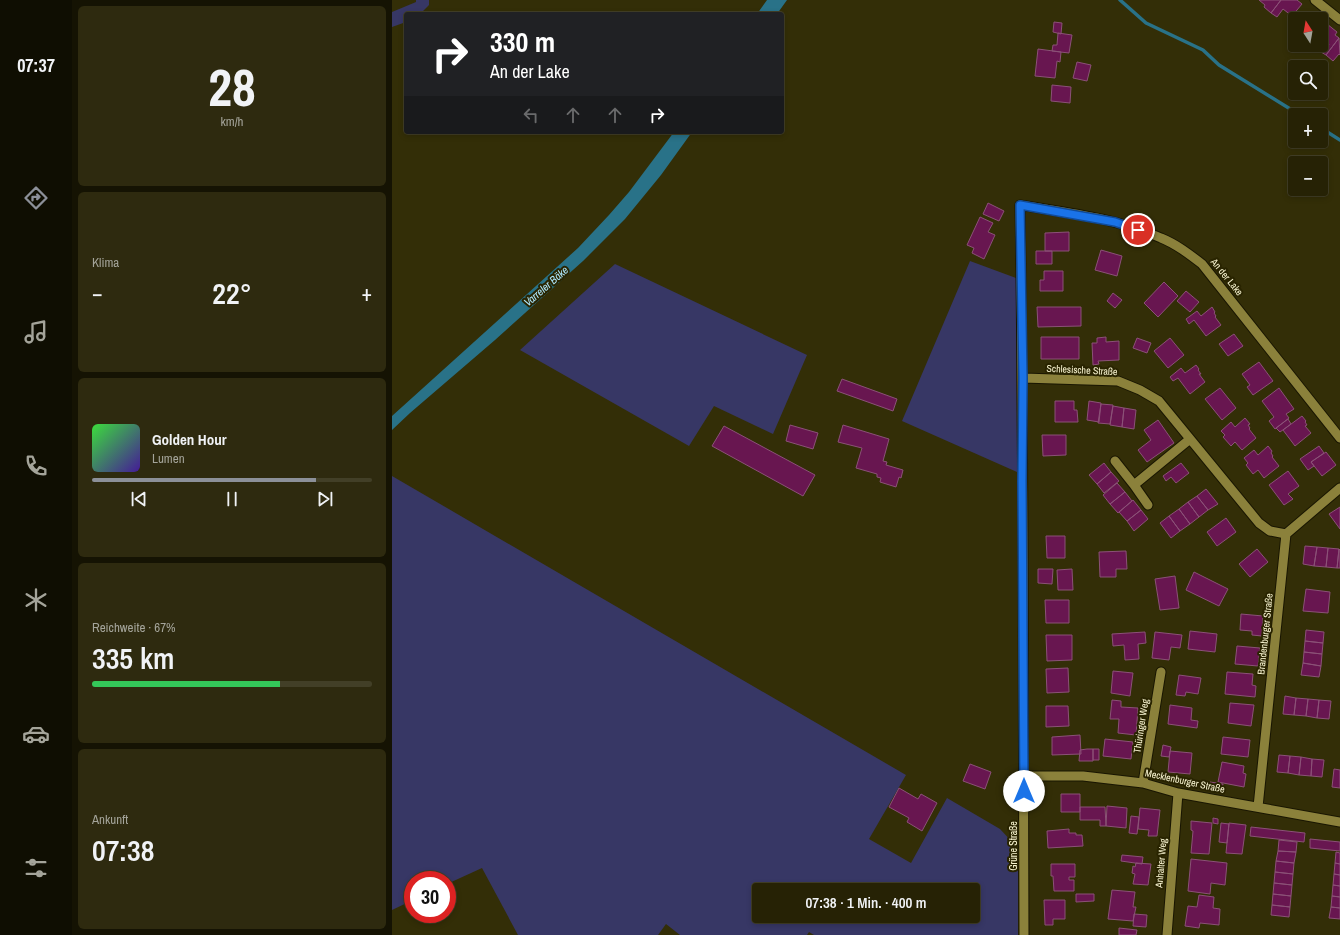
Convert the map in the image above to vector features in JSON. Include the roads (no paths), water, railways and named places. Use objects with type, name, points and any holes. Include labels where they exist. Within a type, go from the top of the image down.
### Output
[{"type":"street","points":[[1315,0],[1340,20]]},
{"type":"street","name":"Grüne Straße","points":[[1020,205],[1023,378],[1024,935]]},
{"type":"street","name":"An der Lake","points":[[1020,205],[1115,222],[1161,238],[1202,264],[1340,438]]},
{"type":"street","name":"Schlesische Straße","points":[[1023,378],[1118,382],[1140,390],[1159,401],[1259,523],[1270,531],[1286,534]]},
{"type":"street","points":[[1134,485],[1190,439]]},
{"type":"street","points":[[1115,461],[1148,505]]},
{"type":"street","points":[[1286,534],[1340,488]]},
{"type":"street","name":"Brandenburger Straße","points":[[1258,807],[1286,534]]},
{"type":"street","name":"Thüringer Weg","points":[[1143,783],[1161,672]]},
{"type":"street","name":"Mecklenburger Straße","points":[[1024,776],[1083,776],[1143,783],[1178,793],[1340,822]]},
{"type":"street","name":"Anhalter Weg","points":[[1167,935],[1178,793]]},
{"type":"water","points":[[767,0],[787,0],[778,12],[758,12]]},
{"type":"water","name":"Varreler Bäke","points":[[672,134],[691,134],[661,175],[625,219],[583,261],[392,430],[392,416],[578,248],[629,192]]},
{"type":"waterway","points":[[1120,0],[1146,23],[1203,50],[1219,65],[1289,108]]},
{"type":"waterway","points":[[1328,132],[1340,140]]}]
